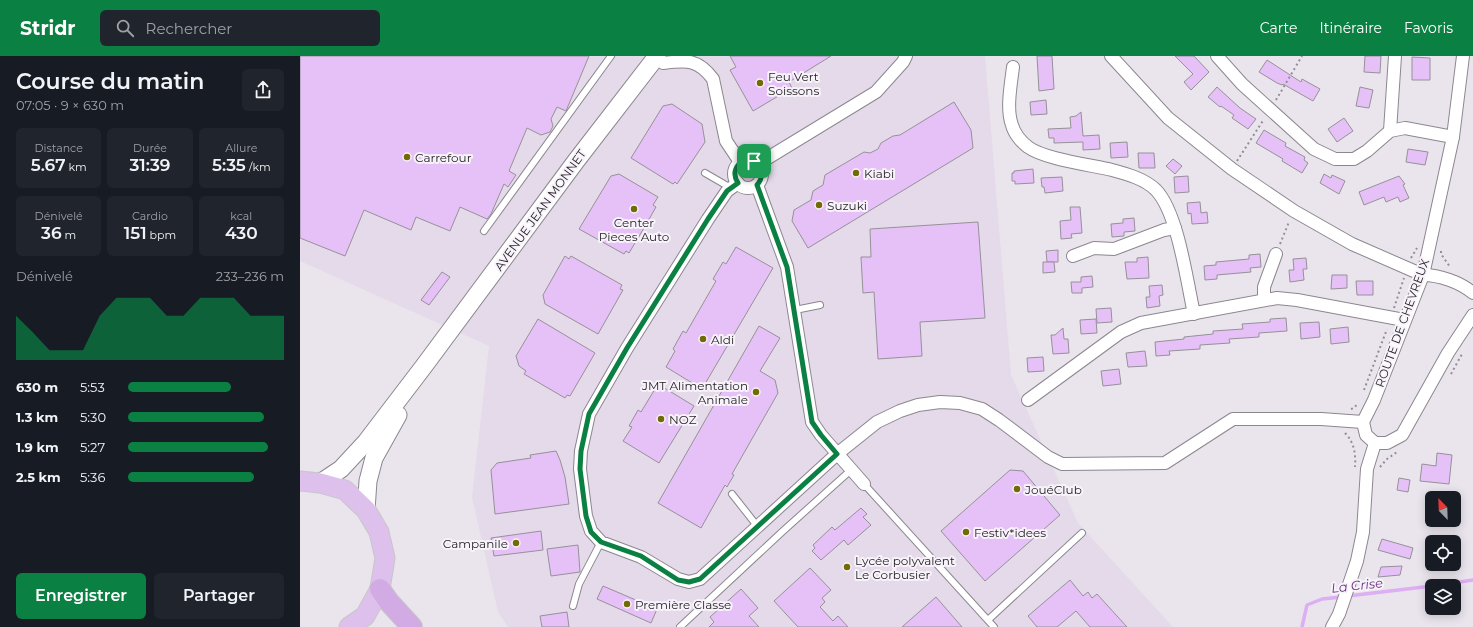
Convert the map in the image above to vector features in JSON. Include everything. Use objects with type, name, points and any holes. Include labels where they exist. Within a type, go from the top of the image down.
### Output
[{"type":"highway","points":[[380,589],[388,602],[412,627]]},
{"type":"main road","name":"AVENUE JEAN MONNET","points":[[320,483],[341,469],[366,442],[576,161],[663,58]]},
{"type":"main road","name":"AVENUE JEAN MONNET","points":[[366,510],[368,481],[374,458],[424,366]]},
{"type":"main road","points":[[300,481],[320,483],[345,490],[366,510],[379,532],[385,558],[380,589],[365,616],[349,627]]},
{"type":"street","points":[[758,164],[876,92],[903,62],[906,56]]},
{"type":"street","points":[[1217,56],[1242,84],[1314,149],[1335,159],[1354,159],[1367,151],[1390,131],[1405,128],[1453,138]]},
{"type":"street","points":[[1390,131],[1395,56]]},
{"type":"street","name":"ROUTE DE CHEVREUX","points":[[1363,422],[1374,400],[1404,320],[1423,275],[1453,138],[1463,56]]},
{"type":"street","points":[[663,58],[683,60],[699,65],[707,71],[713,79],[726,140],[740,162]]},
{"type":"street","points":[[1114,58],[1168,118],[1232,169],[1294,211],[1352,244],[1423,275],[1433,275],[1456,283],[1473,293]]},
{"type":"street","points":[[1013,67],[1009,98],[1012,125],[1021,141],[1028,147],[1042,154],[1120,172],[1137,178],[1155,189],[1163,199],[1175,228],[1194,314]]},
{"type":"street","points":[[734,185],[749,188],[757,185],[761,180],[762,175],[758,164],[750,160],[740,162],[735,170],[734,185],[727,191],[708,219],[627,348],[589,414],[581,451],[580,469],[586,516],[591,532],[601,542],[641,556],[678,580],[689,582],[700,579],[837,454],[877,422],[900,411],[918,405],[940,402],[960,403],[982,409],[1048,457],[1062,464],[1165,463],[1233,419],[1322,419],[1363,422],[1366,436],[1375,443],[1387,443],[1402,435],[1448,353],[1473,315]]},
{"type":"street","points":[[757,185],[787,267],[812,422],[821,435],[864,484]]},
{"type":"street","points":[[1073,256],[1094,248],[1114,249],[1164,230],[1175,228]]},
{"type":"street","points":[[1264,300],[1264,287],[1276,254]]},
{"type":"street","points":[[1028,400],[1121,332],[1141,323],[1277,298],[1297,300],[1404,320]]},
{"type":"street","points":[[1332,627],[1339,614],[1357,561],[1363,532],[1367,469],[1375,443]]},
{"type":"lane","points":[[484,231],[611,56]]},
{"type":"lane","points":[[705,173],[734,185]]},
{"type":"lane","points":[[795,310],[820,305]]},
{"type":"lane","points":[[680,627],[782,531],[851,470]]},
{"type":"lane","points":[[864,484],[994,627]]},
{"type":"lane","points":[[732,494],[758,527]]},
{"type":"lane","points":[[988,620],[1082,533]]},
{"type":"lane","points":[[573,606],[579,584],[601,542]]},
{"type":"path","points":[[1276,254],[1294,211]]},
{"type":"path","points":[[1430,242],[1440,242],[1441,254],[1449,267],[1455,270]]},
{"type":"path","points":[[1450,376],[1465,350]]},
{"type":"path","points":[[1380,468],[1386,459],[1402,449]]},
{"type":"shaded area","points":[[300,56],[985,56],[1011,375],[1078,523],[1173,627],[508,627],[498,612],[472,497],[489,346],[300,261]]},
{"type":"building","name":"Carrefour","points":[[300,56],[589,56],[566,111],[557,107],[551,119],[553,126],[550,132],[541,135],[527,128],[509,171],[516,175],[508,187],[504,184],[491,214],[487,219],[460,207],[450,231],[416,217],[411,230],[364,210],[345,256],[300,238]]},
{"type":"building","points":[[730,56],[831,56],[789,82],[792,88],[753,111],[730,70],[736,67]]},
{"type":"building","points":[[1037,56],[1052,56],[1054,89],[1039,91]]},
{"type":"building","points":[[1175,56],[1194,56],[1209,72],[1191,90],[1184,82],[1193,74]]},
{"type":"building","points":[[1365,56],[1381,56],[1380,73],[1364,72]]},
{"type":"building","points":[[1412,57],[1430,58],[1430,80],[1412,80]]},
{"type":"building","points":[[1267,60],[1301,82],[1302,79],[1320,89],[1313,101],[1259,72]]},
{"type":"building","points":[[1217,87],[1240,108],[1256,119],[1248,129],[1232,118],[1234,115],[1221,106],[1220,107],[1208,97]]},
{"type":"building","points":[[1360,87],[1373,90],[1369,108],[1356,106]]},
{"type":"building","points":[[1046,100],[1047,114],[1031,115],[1030,102]]},
{"type":"building","points":[[954,102],[971,130],[973,148],[808,248],[792,221],[794,210],[811,200],[813,191],[823,185],[825,175],[864,152],[870,153],[878,149],[881,143],[893,136],[900,135]]},
{"type":"building","points":[[672,104],[702,124],[705,142],[677,184],[675,182],[673,184],[631,158],[663,106]]},
{"type":"building","points":[[1081,112],[1083,136],[1099,135],[1100,149],[1083,150],[1083,142],[1054,143],[1054,138],[1049,138],[1048,129],[1071,128],[1070,117],[1076,116]]},
{"type":"building","points":[[1344,118],[1353,131],[1337,142],[1328,129]]},
{"type":"building","points":[[1264,130],[1286,143],[1285,146],[1305,157],[1304,160],[1308,163],[1302,173],[1282,161],[1283,159],[1256,143]]},
{"type":"building","points":[[1127,142],[1128,157],[1111,158],[1110,143]]},
{"type":"building","points":[[1408,149],[1428,152],[1425,165],[1406,162]]},
{"type":"building","points":[[1138,153],[1154,153],[1155,168],[1139,168]]},
{"type":"building","points":[[1173,159],[1182,166],[1175,174],[1166,166]]},
{"type":"building","points":[[1033,169],[1034,183],[1015,184],[1015,181],[1012,181],[1012,173],[1014,173],[1014,171]]},
{"type":"building","points":[[619,174],[658,197],[653,205],[656,207],[644,228],[629,253],[626,251],[624,254],[579,229],[611,176]]},
{"type":"building","points":[[1324,174],[1331,178],[1332,175],[1345,181],[1339,194],[1320,183]]},
{"type":"building","points":[[1188,176],[1189,192],[1175,193],[1174,177]]},
{"type":"building","points":[[1399,176],[1405,184],[1403,185],[1409,198],[1400,202],[1398,197],[1386,202],[1384,197],[1364,205],[1359,192]]},
{"type":"building","points":[[1062,177],[1063,191],[1045,193],[1044,187],[1042,187],[1041,178]]},
{"type":"building","points":[[1200,202],[1201,213],[1207,212],[1208,223],[1192,224],[1191,213],[1188,214],[1187,203]]},
{"type":"building","points":[[1070,207],[1080,207],[1082,233],[1071,234],[1072,238],[1061,239],[1060,221],[1071,220]]},
{"type":"building","points":[[1134,218],[1135,231],[1124,232],[1124,236],[1112,237],[1111,224],[1123,223],[1123,219]]},
{"type":"building","points":[[978,222],[985,318],[920,322],[922,356],[878,359],[874,292],[863,293],[861,257],[871,257],[870,229]]},
{"type":"building","points":[[736,247],[773,268],[702,389],[666,367],[675,351],[673,349],[683,331],[686,333],[716,281],[713,279],[723,262],[726,264]]},
{"type":"building","points":[[1058,250],[1058,262],[1047,262],[1046,251]]},
{"type":"building","points":[[1260,254],[1261,267],[1250,268],[1251,272],[1217,275],[1217,279],[1205,280],[1204,266],[1216,265],[1216,262],[1249,259],[1249,255]]},
{"type":"building","points":[[565,256],[569,259],[571,256],[622,285],[620,289],[623,290],[598,334],[545,304],[543,295]]},
{"type":"building","points":[[1148,257],[1149,278],[1127,279],[1125,262],[1137,262],[1137,258]]},
{"type":"building","points":[[1306,258],[1307,269],[1303,269],[1304,280],[1290,282],[1289,270],[1294,270],[1293,259]]},
{"type":"building","points":[[1043,262],[1054,262],[1055,272],[1043,273]]},
{"type":"building","points":[[442,272],[450,277],[429,305],[421,300]]},
{"type":"building","points":[[1332,275],[1347,275],[1347,288],[1331,289]]},
{"type":"building","points":[[1092,276],[1093,287],[1082,288],[1082,293],[1072,293],[1071,282],[1081,282],[1081,277]]},
{"type":"building","points":[[1356,281],[1373,281],[1373,295],[1357,295]]},
{"type":"building","points":[[1162,285],[1163,295],[1159,296],[1160,306],[1147,308],[1146,297],[1150,297],[1149,286]]},
{"type":"building","points":[[1111,308],[1112,322],[1097,323],[1096,309]]},
{"type":"building","points":[[1286,318],[1287,331],[1259,333],[1259,337],[1229,339],[1230,343],[1200,345],[1200,349],[1169,351],[1170,355],[1156,356],[1155,342],[1213,334],[1213,331],[1243,329],[1242,324],[1270,322],[1270,319]]},
{"type":"building","points":[[538,319],[595,353],[570,396],[567,395],[565,398],[524,374],[526,371],[519,366],[516,356]]},
{"type":"building","points":[[1096,319],[1097,333],[1081,334],[1080,320]]},
{"type":"building","points":[[1319,322],[1320,337],[1301,339],[1300,323]]},
{"type":"building","points":[[759,326],[780,338],[760,371],[775,380],[778,393],[732,474],[734,475],[727,487],[725,485],[701,528],[658,503]]},
{"type":"building","points":[[1348,327],[1349,342],[1331,344],[1330,329]]},
{"type":"building","points":[[1063,328],[1064,339],[1068,339],[1069,353],[1053,354],[1051,335],[1055,335]]},
{"type":"building","points":[[1145,351],[1147,366],[1128,367],[1126,353]]},
{"type":"building","points":[[1043,357],[1044,371],[1028,372],[1027,358]]},
{"type":"building","points":[[1119,369],[1121,384],[1103,386],[1101,371]]},
{"type":"building","name":"NOZ","points":[[658,384],[694,406],[659,463],[623,441],[632,427],[629,426],[638,410],[641,412]]},
{"type":"building","points":[[556,451],[565,477],[569,504],[495,514],[491,470],[497,463],[531,458],[530,455]]},
{"type":"building","points":[[1437,453],[1452,455],[1449,484],[1420,481],[1422,464],[1436,466]]},
{"type":"building","points":[[1010,470],[1023,471],[1060,515],[985,581],[941,531]]},
{"type":"building","points":[[1399,478],[1410,480],[1408,492],[1397,490]]},
{"type":"building","points":[[861,508],[867,514],[863,517],[871,525],[848,545],[844,540],[821,560],[812,551],[815,548],[813,545],[832,527],[835,530]]},
{"type":"building","points":[[541,531],[543,550],[494,556],[491,538]]},
{"type":"building","points":[[1382,539],[1413,548],[1410,559],[1378,550]]},
{"type":"building","points":[[578,545],[580,572],[551,576],[547,549]]},
{"type":"building","points":[[1402,566],[1400,575],[1378,577],[1381,567]]},
{"type":"building","points":[[810,568],[831,590],[822,598],[825,602],[820,607],[833,621],[838,616],[848,627],[798,627],[774,601]]},
{"type":"building","points":[[1070,580],[1083,596],[1088,592],[1092,598],[1097,594],[1127,627],[1090,627],[1076,611],[1057,627],[1037,627],[1028,616]]},
{"type":"building","points":[[603,586],[657,609],[651,623],[597,599]]},
{"type":"building","points":[[741,589],[758,608],[749,616],[759,627],[709,627],[714,622],[710,617]]},
{"type":"building","points":[[936,597],[962,627],[902,627]]},
{"type":"building","points":[[567,612],[569,627],[542,627],[540,616]]},
{"type":"waterway","name":"La Crise","points":[[1461,582],[1473,580]]},
{"type":"waterway","name":"La Crise","points":[[1348,596],[1425,587]]},
{"type":"waterway","name":"La Crise","points":[[1302,627],[1307,605],[1322,599],[1342,597]]},
{"type":"place","name":"Feu Vert Soissons","points":[[760,83]]},
{"type":"place","name":"Carrefour","points":[[407,157]]},
{"type":"place","name":"Kiabi","points":[[856,173]]},
{"type":"place","name":"Suzuki","points":[[819,205]]},
{"type":"place","name":"Center Pieces Auto","points":[[634,209]]},
{"type":"place","name":"Aldi","points":[[703,339]]},
{"type":"place","name":"JMT Alimentation Animale","points":[[756,392]]},
{"type":"place","name":"NOZ","points":[[661,419]]},
{"type":"place","name":"JouéClub","points":[[1017,489]]},
{"type":"place","name":"Festiv*idees","points":[[966,532]]},
{"type":"place","name":"Campanile","points":[[516,543]]},
{"type":"place","name":"Lycée polyvalent Le Corbusier","points":[[847,567]]},
{"type":"place","name":"Première Classe","points":[[627,604]]},
{"type":"route","points":[[745,160],[754,161],[761,169],[761,180],[757,185],[787,267],[812,422],[837,454],[700,579],[689,582],[678,580],[641,556],[601,542],[591,532],[586,516],[580,469],[581,451],[589,414],[627,348],[708,219],[727,191],[738,183],[734,174],[737,166],[740,162],[745,160]]}]
